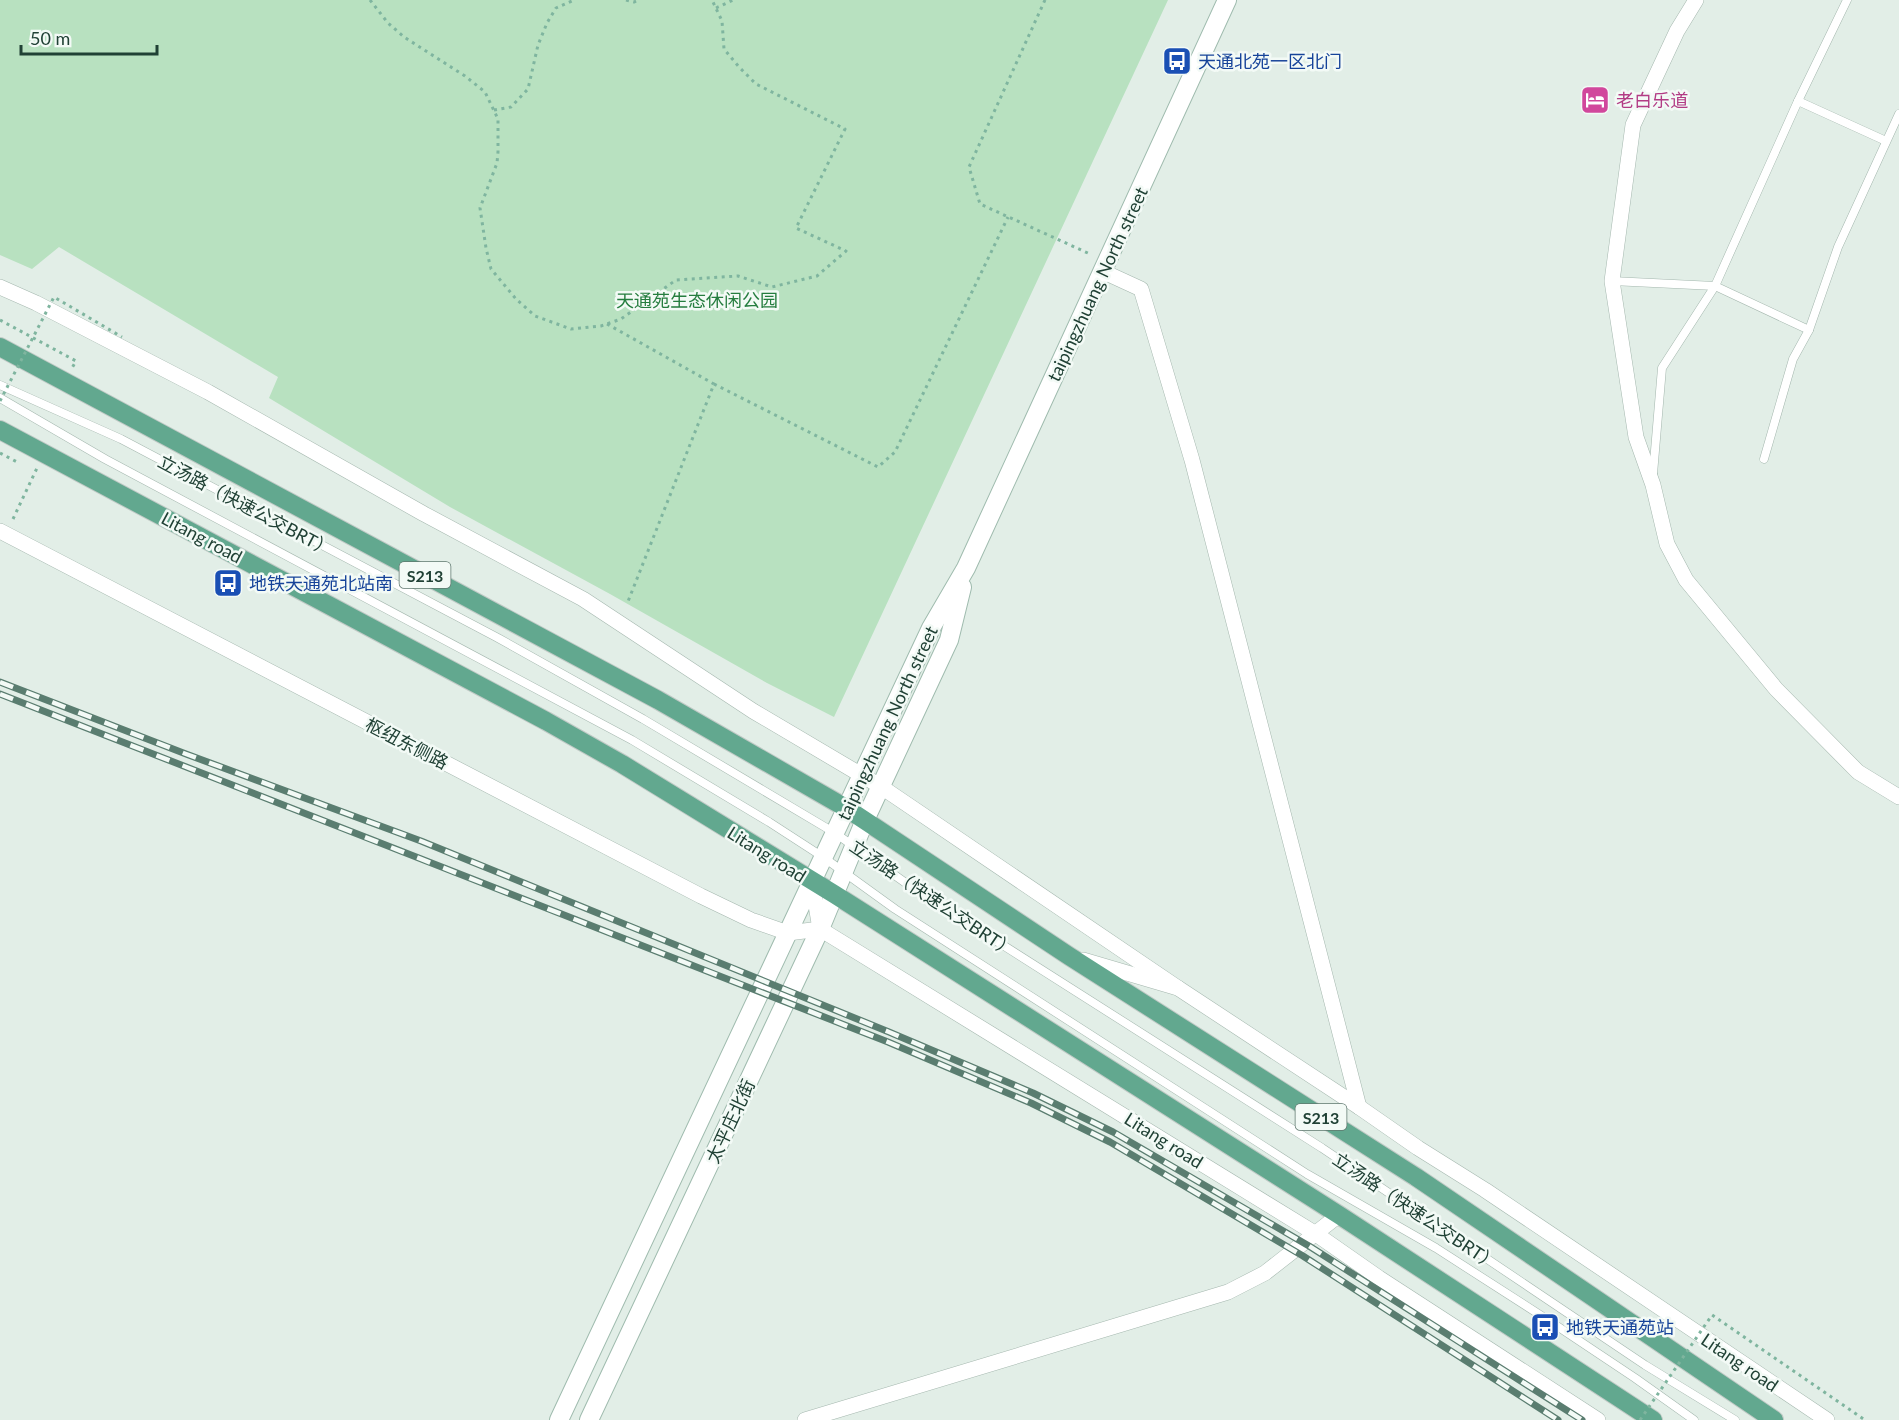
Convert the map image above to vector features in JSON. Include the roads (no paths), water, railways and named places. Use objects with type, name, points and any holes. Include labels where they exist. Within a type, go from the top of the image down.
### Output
[{"type":"main road","name":"taipingzhuang North street","points":[[812,881],[931,628],[966,568],[1227,0]]},
{"type":"main road","name":"Litang road","points":[[0,347],[658,700],[846,808],[1069,956],[1416,1177],[1774,1420]]},
{"type":"main road","name":"Litang road","points":[[0,430],[546,721],[622,764],[834,894],[1339,1215],[1653,1420]]},
{"type":"main road","name":"taipingzhuang North street","points":[[865,820],[949,639],[966,568]]},
{"type":"main road","name":"太平庄北街","points":[[589,1420],[820,929],[865,820]]},
{"type":"main road","name":"太平庄北街","points":[[559,1420],[812,881]]},
{"type":"street","points":[[1696,0],[1677,31],[1633,125],[1612,281],[1636,437],[1653,485],[1667,544],[1686,580],[1776,689],[1858,772],[1899,796]]},
{"type":"street","points":[[1106,267],[1141,289],[1192,460],[1359,1107]]},
{"type":"street","points":[[0,286],[208,392],[424,514],[583,599],[753,711],[862,774],[1178,988]]},
{"type":"street","name":"枢纽东侧路","points":[[3,533],[701,896],[751,920],[788,933],[820,929]]},
{"type":"street","name":"Litang road","points":[[812,881],[820,929],[1316,1234],[1379,1278],[1598,1420]]},
{"type":"street","name":"Litang road","points":[[1069,956],[1178,988],[1485,1190],[1827,1420]]},
{"type":"street","points":[[805,1420],[1228,1292],[1265,1273],[1339,1215]]},
{"type":"lane","points":[[1653,485],[1662,368],[1715,286],[1798,101],[1847,0]]},
{"type":"lane","points":[[1798,101],[1886,141]]},
{"type":"lane","points":[[1764,459],[1793,358],[1809,330],[1838,247],[1899,114]]},
{"type":"lane","points":[[1612,281],[1715,286],[1809,330]]},
{"type":"lane","name":"立汤路（快速公交BRT）","points":[[0,385],[121,439],[498,638],[643,719],[835,833],[910,886],[1322,1148],[1635,1358],[1735,1420]]},
{"type":"lane","name":"立汤路（快速公交BRT）","points":[[0,400],[105,459],[632,740],[769,822],[823,857],[895,909],[1307,1174],[1436,1248],[1548,1320],[1694,1420]]},
{"type":"railway","points":[[0,682],[421,841],[1033,1093],[1113,1132],[1309,1246],[1582,1420]]},
{"type":"railway","points":[[0,694],[888,1042],[1031,1103],[1110,1142],[1303,1256],[1558,1420]]},
{"type":"place","name":"天通北苑一区北门","points":[[1177,61]]},
{"type":"place","name":"老白乐道","points":[[1595,100]]},
{"type":"place","name":"地铁天通苑北站南","points":[[228,583]]},
{"type":"place","name":"地铁天通苑站","points":[[1545,1327]]},
{"type":"park label","name":"天通苑生态休闲公园","points":[[697,300]]}]
